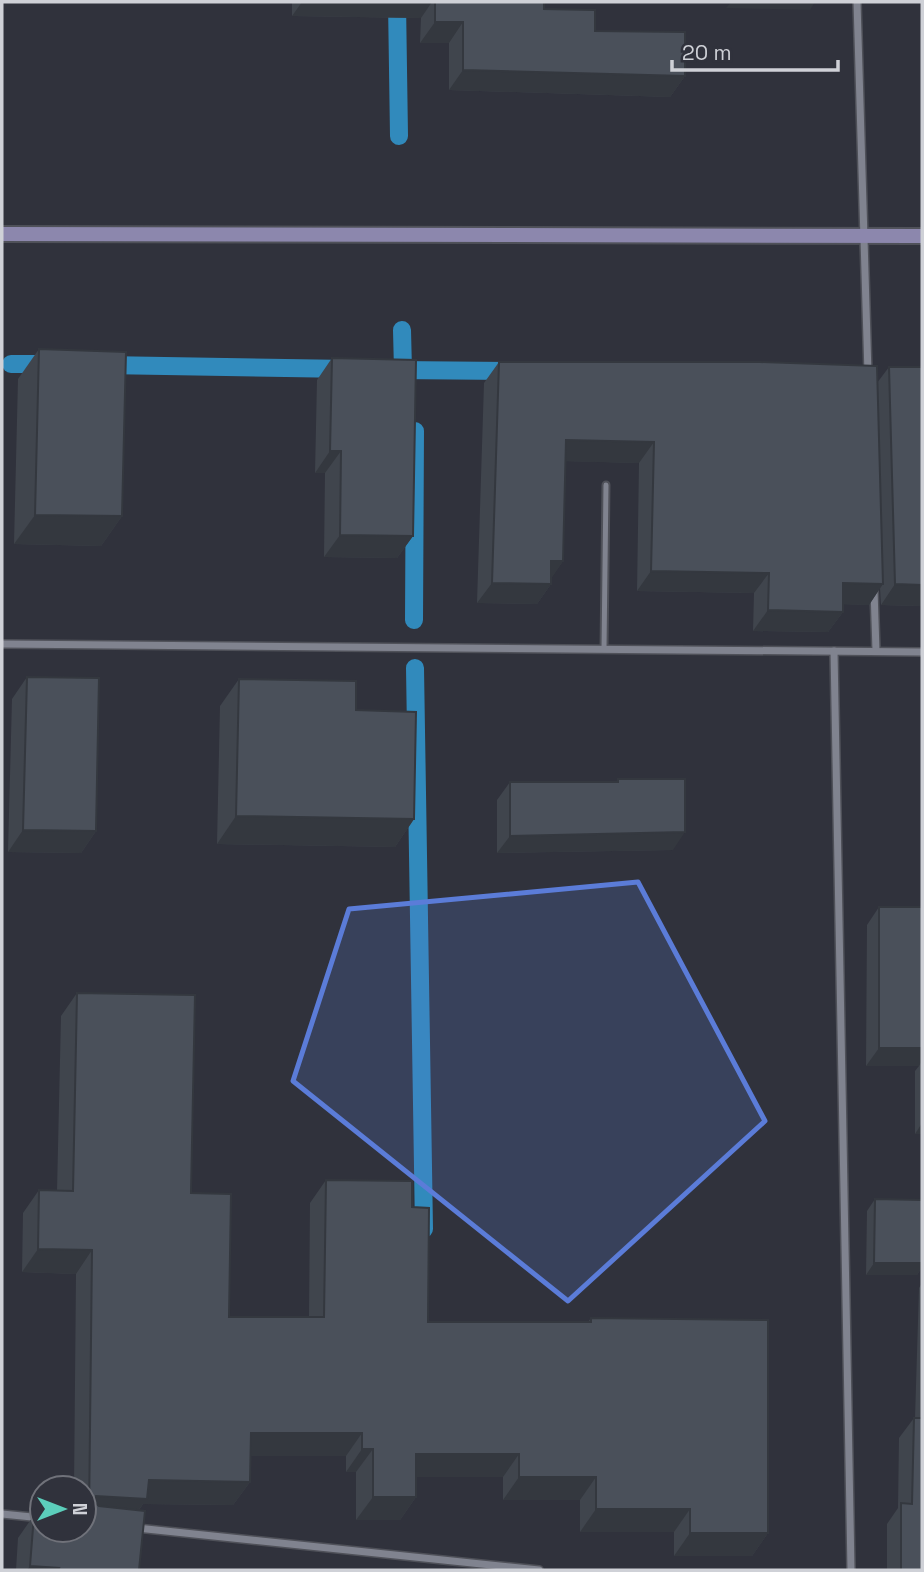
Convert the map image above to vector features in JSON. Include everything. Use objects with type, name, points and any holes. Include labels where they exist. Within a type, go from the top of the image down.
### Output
[{"type":"street","points":[[858,2],[868,388]]},
{"type":"street","points":[[2,234],[922,236]]},
{"type":"street","points":[[874,582],[876,652]]},
{"type":"street","points":[[2,643],[922,652]]},
{"type":"street","points":[[834,651],[851,1570]]},
{"type":"street","points":[[2,1514],[28,1517]]},
{"type":"street","points":[[125,1527],[471,1567],[539,1570]]},
{"type":"lane","points":[[604,649],[606,485]]},
{"type":"highlighted area","points":[[638,882],[765,1121],[568,1301],[293,1081],[349,909]]},
{"type":"building","points":[[435,2],[544,2],[544,9],[595,10],[595,31],[685,32],[685,76],[463,70],[463,22],[435,22]]},
{"type":"building","points":[[39,349],[126,352],[122,516],[35,515]]},
{"type":"building","points":[[332,358],[416,360],[413,536],[340,535],[341,451],[330,451]]},
{"type":"building","points":[[499,362],[760,362],[877,366],[883,584],[843,583],[843,612],[768,610],[769,573],[651,571],[654,442],[566,440],[563,561],[551,561],[551,584],[492,583]]},
{"type":"building","points":[[889,367],[922,367],[922,585],[895,584]]},
{"type":"building","points":[[27,677],[99,678],[96,831],[23,830]]},
{"type":"building","points":[[239,679],[356,681],[356,710],[416,712],[414,819],[236,816]]},
{"type":"building","points":[[618,779],[685,779],[685,832],[510,836],[510,782],[618,782]]},
{"type":"building","points":[[879,907],[922,907],[922,1048],[879,1048]]},
{"type":"building","points":[[77,993],[195,995],[191,1193],[231,1194],[229,1317],[324,1317],[326,1180],[412,1181],[412,1207],[429,1208],[428,1322],[591,1322],[591,1318],[768,1320],[768,1533],[690,1533],[690,1509],[596,1509],[596,1477],[519,1477],[519,1454],[416,1454],[416,1497],[373,1497],[373,1449],[362,1449],[362,1433],[251,1433],[250,1482],[149,1480],[147,1499],[98,1496],[98,1474],[90,1474],[92,1250],[38,1249],[39,1190],[73,1191]]},
{"type":"building","points":[[875,1199],[922,1200],[922,1263],[874,1263]]},
{"type":"building","points":[[914,1418],[922,1418],[922,1570],[901,1570],[901,1503],[912,1504]]},
{"type":"building","points":[[98,1505],[145,1511],[139,1570],[58,1570],[59,1568],[30,1566],[32,1544],[98,1544]]},
{"type":"waterway","points":[[397,2],[399,136]]},
{"type":"waterway","points":[[402,330],[403,370]]},
{"type":"waterway","points":[[11,364],[52,364]]},
{"type":"waterway","points":[[104,365],[349,369]]},
{"type":"waterway","points":[[395,370],[514,371]]},
{"type":"waterway","points":[[414,620],[415,431]]},
{"type":"waterway","points":[[415,668],[424,1229]]}]
